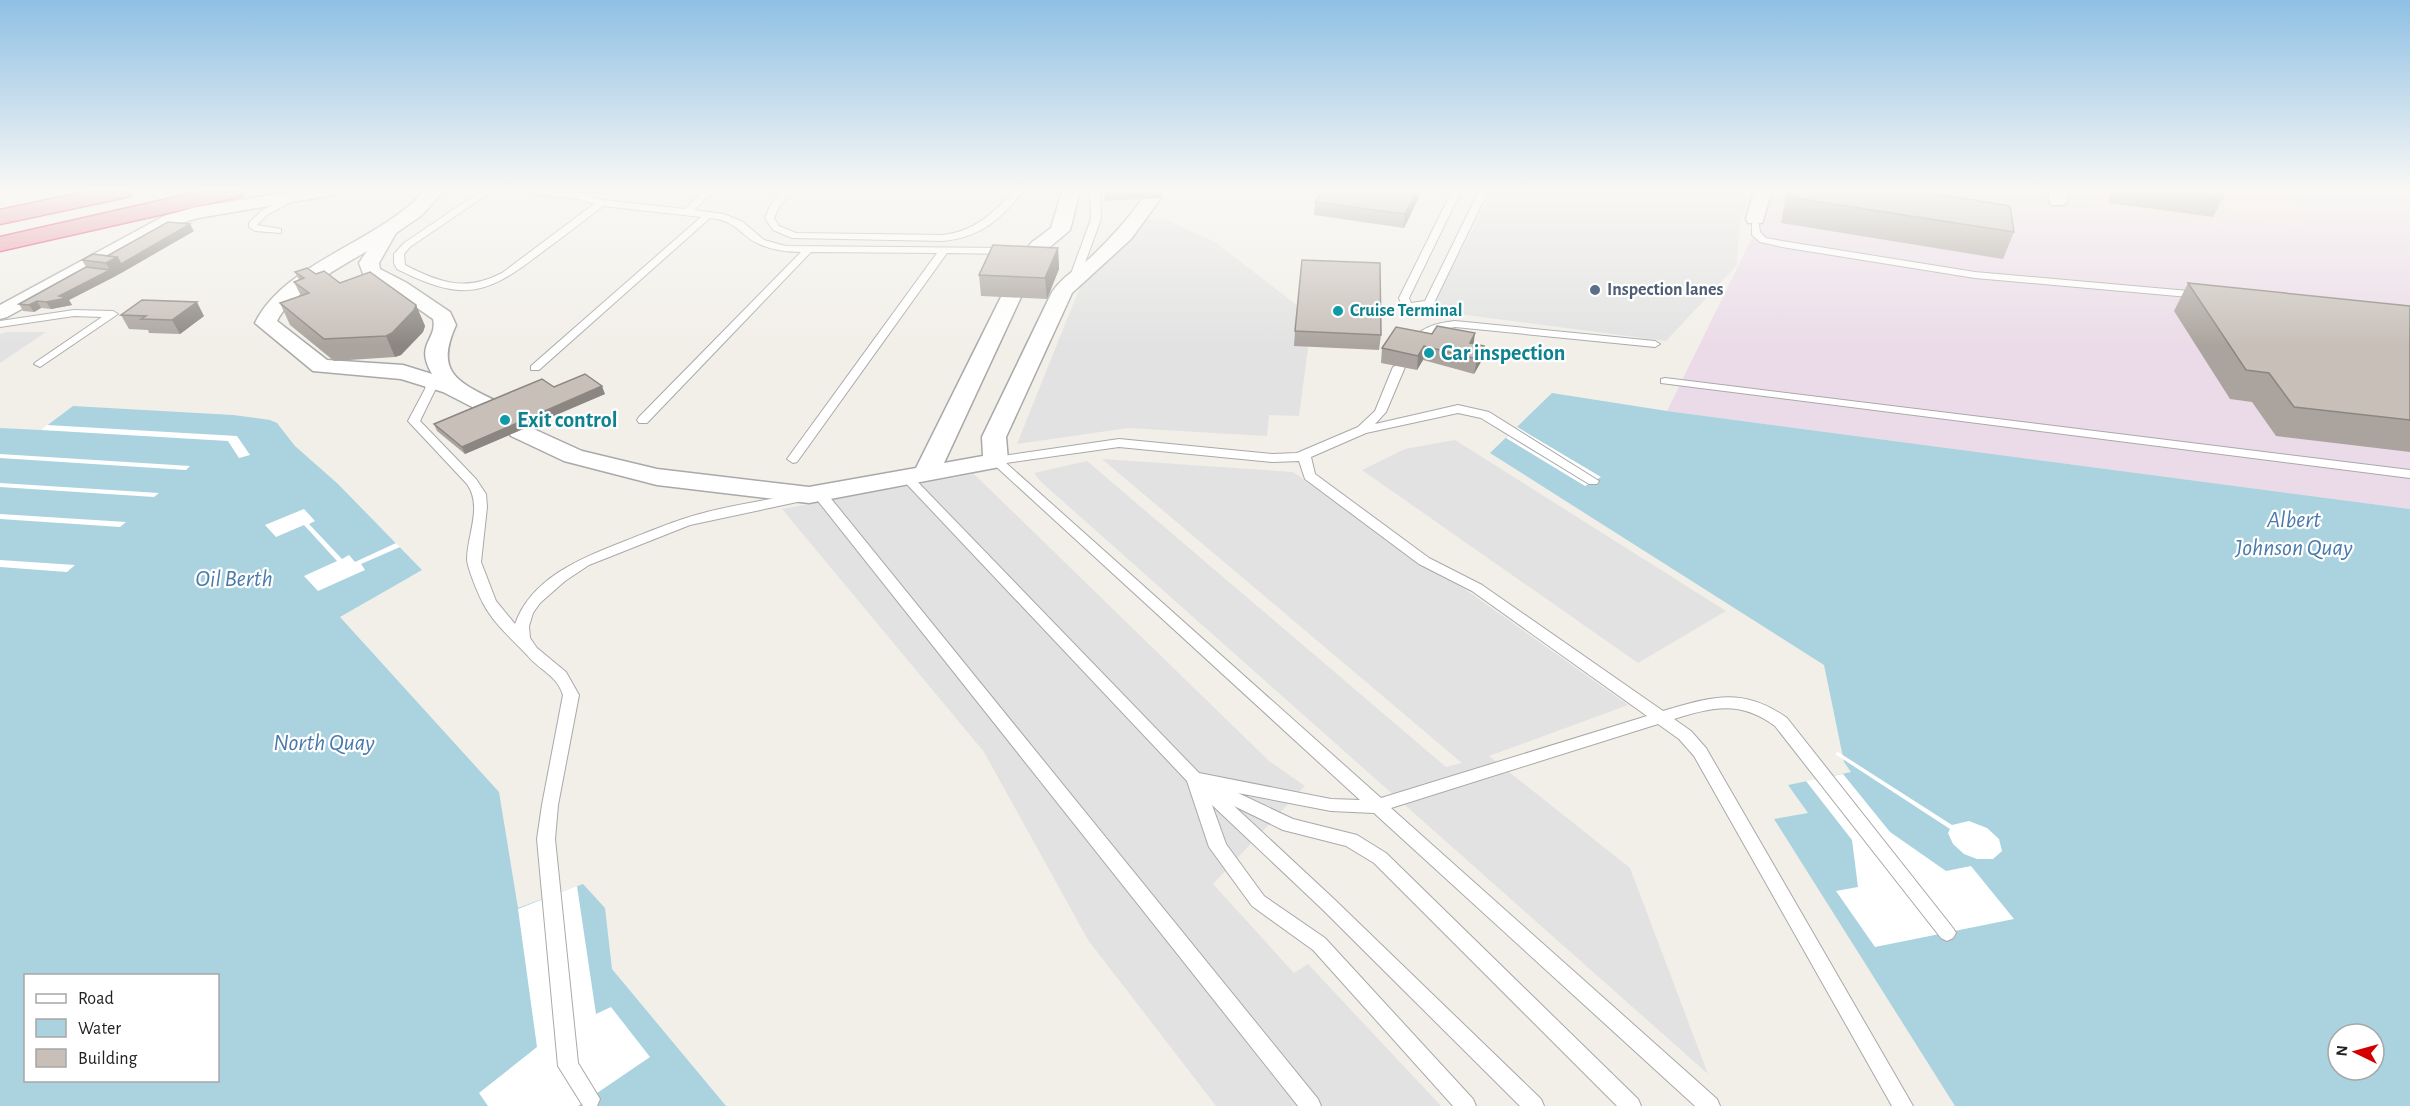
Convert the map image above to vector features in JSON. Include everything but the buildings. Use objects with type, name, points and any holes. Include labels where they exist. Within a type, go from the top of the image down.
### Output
[{"type":"street","points":[[0,313],[129,243]]},
{"type":"street","points":[[369,243],[288,294],[270,311],[266,322],[321,366],[391,370],[451,387],[492,408]]},
{"type":"street","points":[[381,243],[369,263],[370,273],[400,287],[443,316],[446,325],[434,349],[434,358],[451,387]]},
{"type":"street","points":[[1030,259],[1047,243]]},
{"type":"street","points":[[519,431],[573,456],[657,477],[814,494],[996,461],[994,437],[1059,297],[1074,279],[1089,269],[1114,243]]},
{"type":"street","points":[[916,476],[1011,297]]},
{"type":"lane","points":[[411,243],[399,254],[401,267],[448,286],[472,287],[492,283],[506,275],[549,243]]},
{"type":"lane","points":[[535,368],[677,243]]},
{"type":"lane","points":[[762,243],[785,249],[944,250],[1030,259]]},
{"type":"lane","points":[[1074,279],[1087,243]]},
{"type":"lane","points":[[1431,243],[1404,298],[1407,306],[1415,307],[1429,303],[1459,243]]},
{"type":"lane","points":[[1776,243],[1975,275],[2215,297]]},
{"type":"lane","points":[[643,420],[808,250]]},
{"type":"lane","points":[[793,459],[944,250]]},
{"type":"lane","points":[[0,324],[74,313],[113,314],[40,364]]},
{"type":"lane","points":[[1412,345],[1417,337],[1427,330],[1455,324],[1655,344]]},
{"type":"lane","points":[[1362,430],[1380,412],[1399,366]]},
{"type":"lane","points":[[428,380],[432,384],[431,389],[414,421],[472,482],[480,494],[482,507],[474,562],[489,602],[530,651],[565,681],[571,695],[550,805],[546,839],[568,1066],[590,1099]]},
{"type":"lane","points":[[1665,381],[2410,474]]},
{"type":"lane","points":[[996,461],[1119,444],[1273,458],[1304,455],[1362,430],[1458,409],[1485,415],[1593,482]]},
{"type":"lane","points":[[1304,455],[1309,476],[1424,561],[1477,588],[1685,735],[1700,752],[1903,1106]]},
{"type":"lane","points":[[996,461],[1710,1106]]},
{"type":"lane","points":[[916,476],[1194,778],[1328,904],[1534,1106]]},
{"type":"lane","points":[[530,651],[523,641],[521,630],[523,619],[531,605],[551,583],[584,562],[686,522],[814,494],[1311,1106]]},
{"type":"lane","points":[[1194,778],[1331,805],[1380,806],[1661,716],[1722,702],[1751,705],[1777,718],[1947,933]]},
{"type":"lane","points":[[1194,778],[1289,825],[1351,840],[1380,858],[1631,1106]]},
{"type":"lane","points":[[1194,778],[1218,848],[1258,902],[1318,944],[1466,1106]]},
{"type":"shaded area","points":[[1122,243],[1216,243],[1312,317],[1299,416],[1269,415],[1267,436],[1128,428],[1017,444],[1082,282]]},
{"type":"shaded area","name":"Inspection lanes","points":[[1465,243],[1738,243],[1737,265],[1666,341],[1459,314],[1430,308]]},
{"type":"shaded area","points":[[1750,243],[2410,243],[2410,509],[1667,411]]},
{"type":"shaded area","points":[[46,332],[0,363],[0,334]]},
{"type":"shaded area","points":[[1455,440],[1726,611],[1638,663],[1362,470],[1405,449]]},
{"type":"shaded area","points":[[1102,459],[1293,472],[1415,560],[1466,590],[1628,705],[1489,756],[1630,868],[1708,1074],[1040,481],[1034,473],[1087,461],[1446,767],[1462,763]]},
{"type":"shaded area","points":[[974,474],[1269,761],[1305,786],[1213,884],[1294,973],[1308,964],[1441,1106],[1216,1106],[1088,940],[984,752],[782,509]]},
{"type":"water","name":"Albert Johnson Quay","points":[[1552,393],[1667,411],[2410,509],[2410,1106],[1955,1106],[1774,819],[1808,813],[1788,785],[1851,772],[1844,762],[1824,665],[1490,453]]},
{"type":"water","points":[[73,406],[233,415],[277,423],[295,446],[338,484],[422,570],[340,617],[499,792],[518,908],[583,884],[605,908],[612,969],[726,1106],[0,1106],[0,428],[41,430]]},
{"type":"pier","points":[[47,425],[237,436],[250,455],[239,458],[228,441],[41,430]]},
{"type":"pier","points":[[1517,427],[1601,477],[1585,486],[1506,438]]},
{"type":"pier","points":[[0,454],[190,466],[186,470],[0,458]]},
{"type":"pier","points":[[0,483],[159,493],[154,497],[0,487]]},
{"type":"pier","points":[[304,509],[315,521],[309,524],[342,559],[349,555],[355,562],[396,543],[400,547],[361,564],[365,570],[318,591],[304,576],[337,561],[304,525],[276,537],[265,525]]},
{"type":"pier","points":[[0,514],[126,522],[120,527],[0,519]]},
{"type":"pier","points":[[0,560],[75,565],[67,572],[0,567]]},
{"type":"pier","points":[[1838,752],[1952,825],[1969,821],[1987,828],[1999,839],[2002,851],[1993,859],[1977,859],[1964,854],[1953,844],[1948,833],[1950,829],[1835,754]]},
{"type":"pier","points":[[1843,774],[1890,832],[1946,871],[1971,866],[2014,919],[1875,947],[1836,891],[1858,887],[1852,840],[1806,781]]},
{"type":"pier","points":[[577,886],[596,1014],[611,1007],[650,1057],[578,1106],[488,1106],[479,1093],[537,1047],[518,909]]},
{"type":"place","name":"Inspection lanes","points":[[1595,290]]},
{"type":"place","name":"Cruise Terminal","points":[[1338,311]]},
{"type":"place","name":"Car inspection","points":[[1429,353]]},
{"type":"place","name":"Exit control","points":[[505,420]]},
{"type":"water label","name":"Oil Berth","points":[[234,579]]},
{"type":"water label","name":"North Quay","points":[[324,743]]}]
